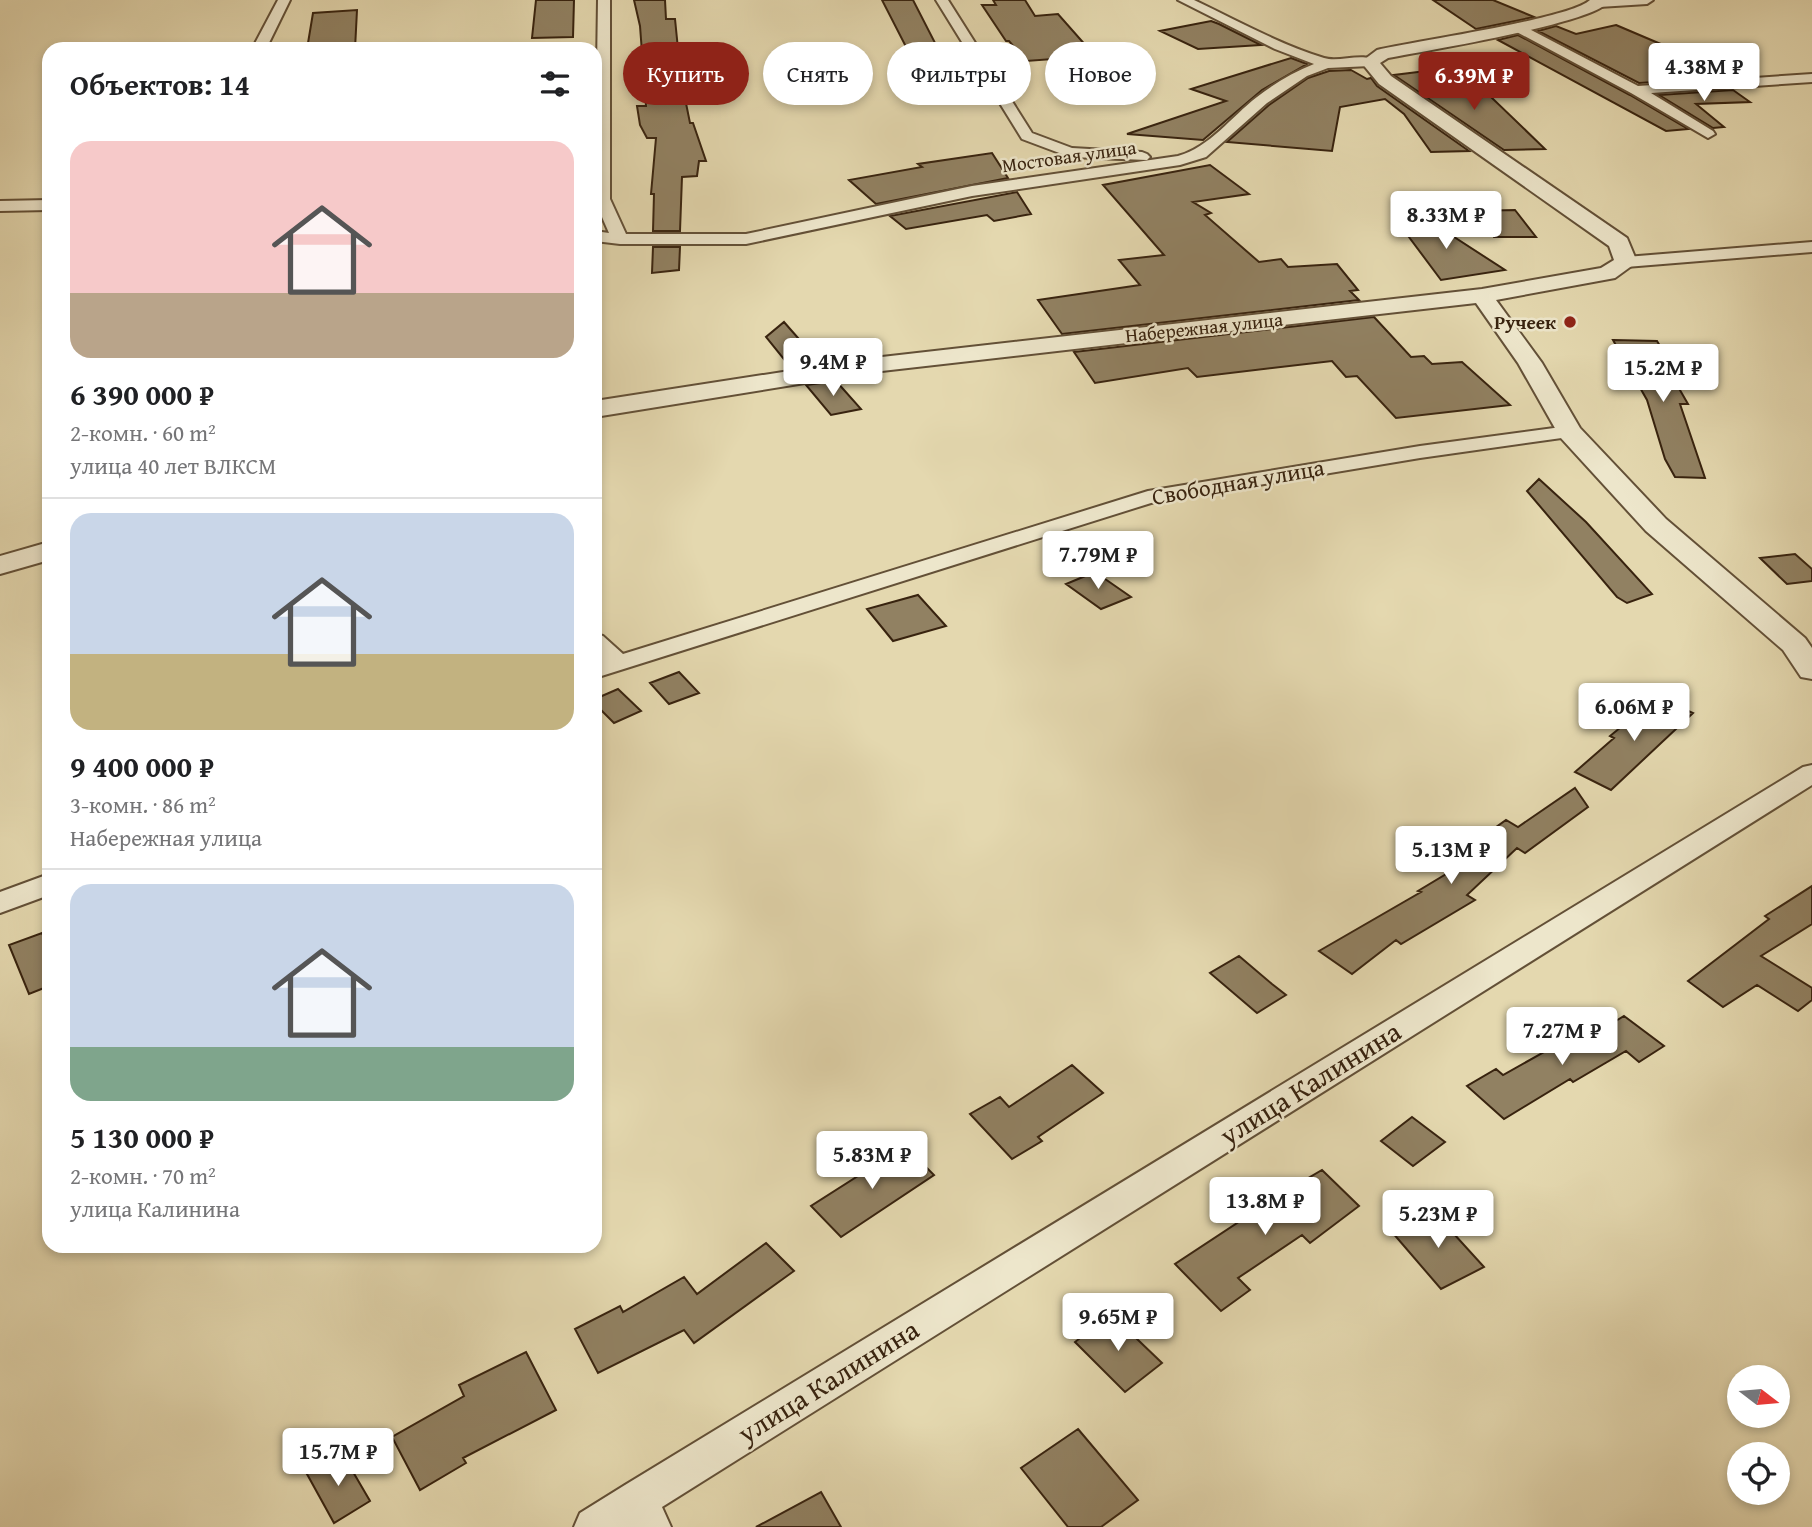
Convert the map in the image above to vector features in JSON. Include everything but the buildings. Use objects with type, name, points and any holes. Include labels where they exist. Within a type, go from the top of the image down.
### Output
[{"type":"street","points":[[263,42],[284,0]]},
{"type":"street","points":[[604,0],[602,199],[620,239]]},
{"type":"street","points":[[942,0],[1027,136],[1070,152],[1180,160]]},
{"type":"street","points":[[1184,0],[1280,46],[1326,64]]},
{"type":"street","name":"Мостовая улица","points":[[602,237],[746,239],[972,191],[1180,160],[1201,154],[1262,100],[1302,74],[1326,64],[1370,62],[1383,54],[1518,27],[1586,10],[1599,2],[1647,0]]},
{"type":"street","points":[[1518,27],[1636,90],[1708,134]]},
{"type":"street","points":[[1370,62],[1385,80],[1619,243],[1626,262]]},
{"type":"street","points":[[1636,90],[1812,78]]},
{"type":"street","points":[[0,206],[42,205]]},
{"type":"street","name":"Набережная улица","points":[[602,408],[873,365],[1482,296],[1607,273],[1626,262],[1812,247]]},
{"type":"street","points":[[1482,296],[1530,363],[1569,432],[1656,525],[1803,640],[1812,670]]},
{"type":"street","name":"Свободная улица","points":[[606,666],[1148,497],[1420,452],[1569,432]]},
{"type":"street","points":[[0,565],[42,553]]},
{"type":"street","name":"улица Калинина","points":[[594,1527],[645,1513],[1812,773]]},
{"type":"street","points":[[0,903],[42,887]]},
{"type":"place","name":"Ручеек","points":[[1570,322]]}]
